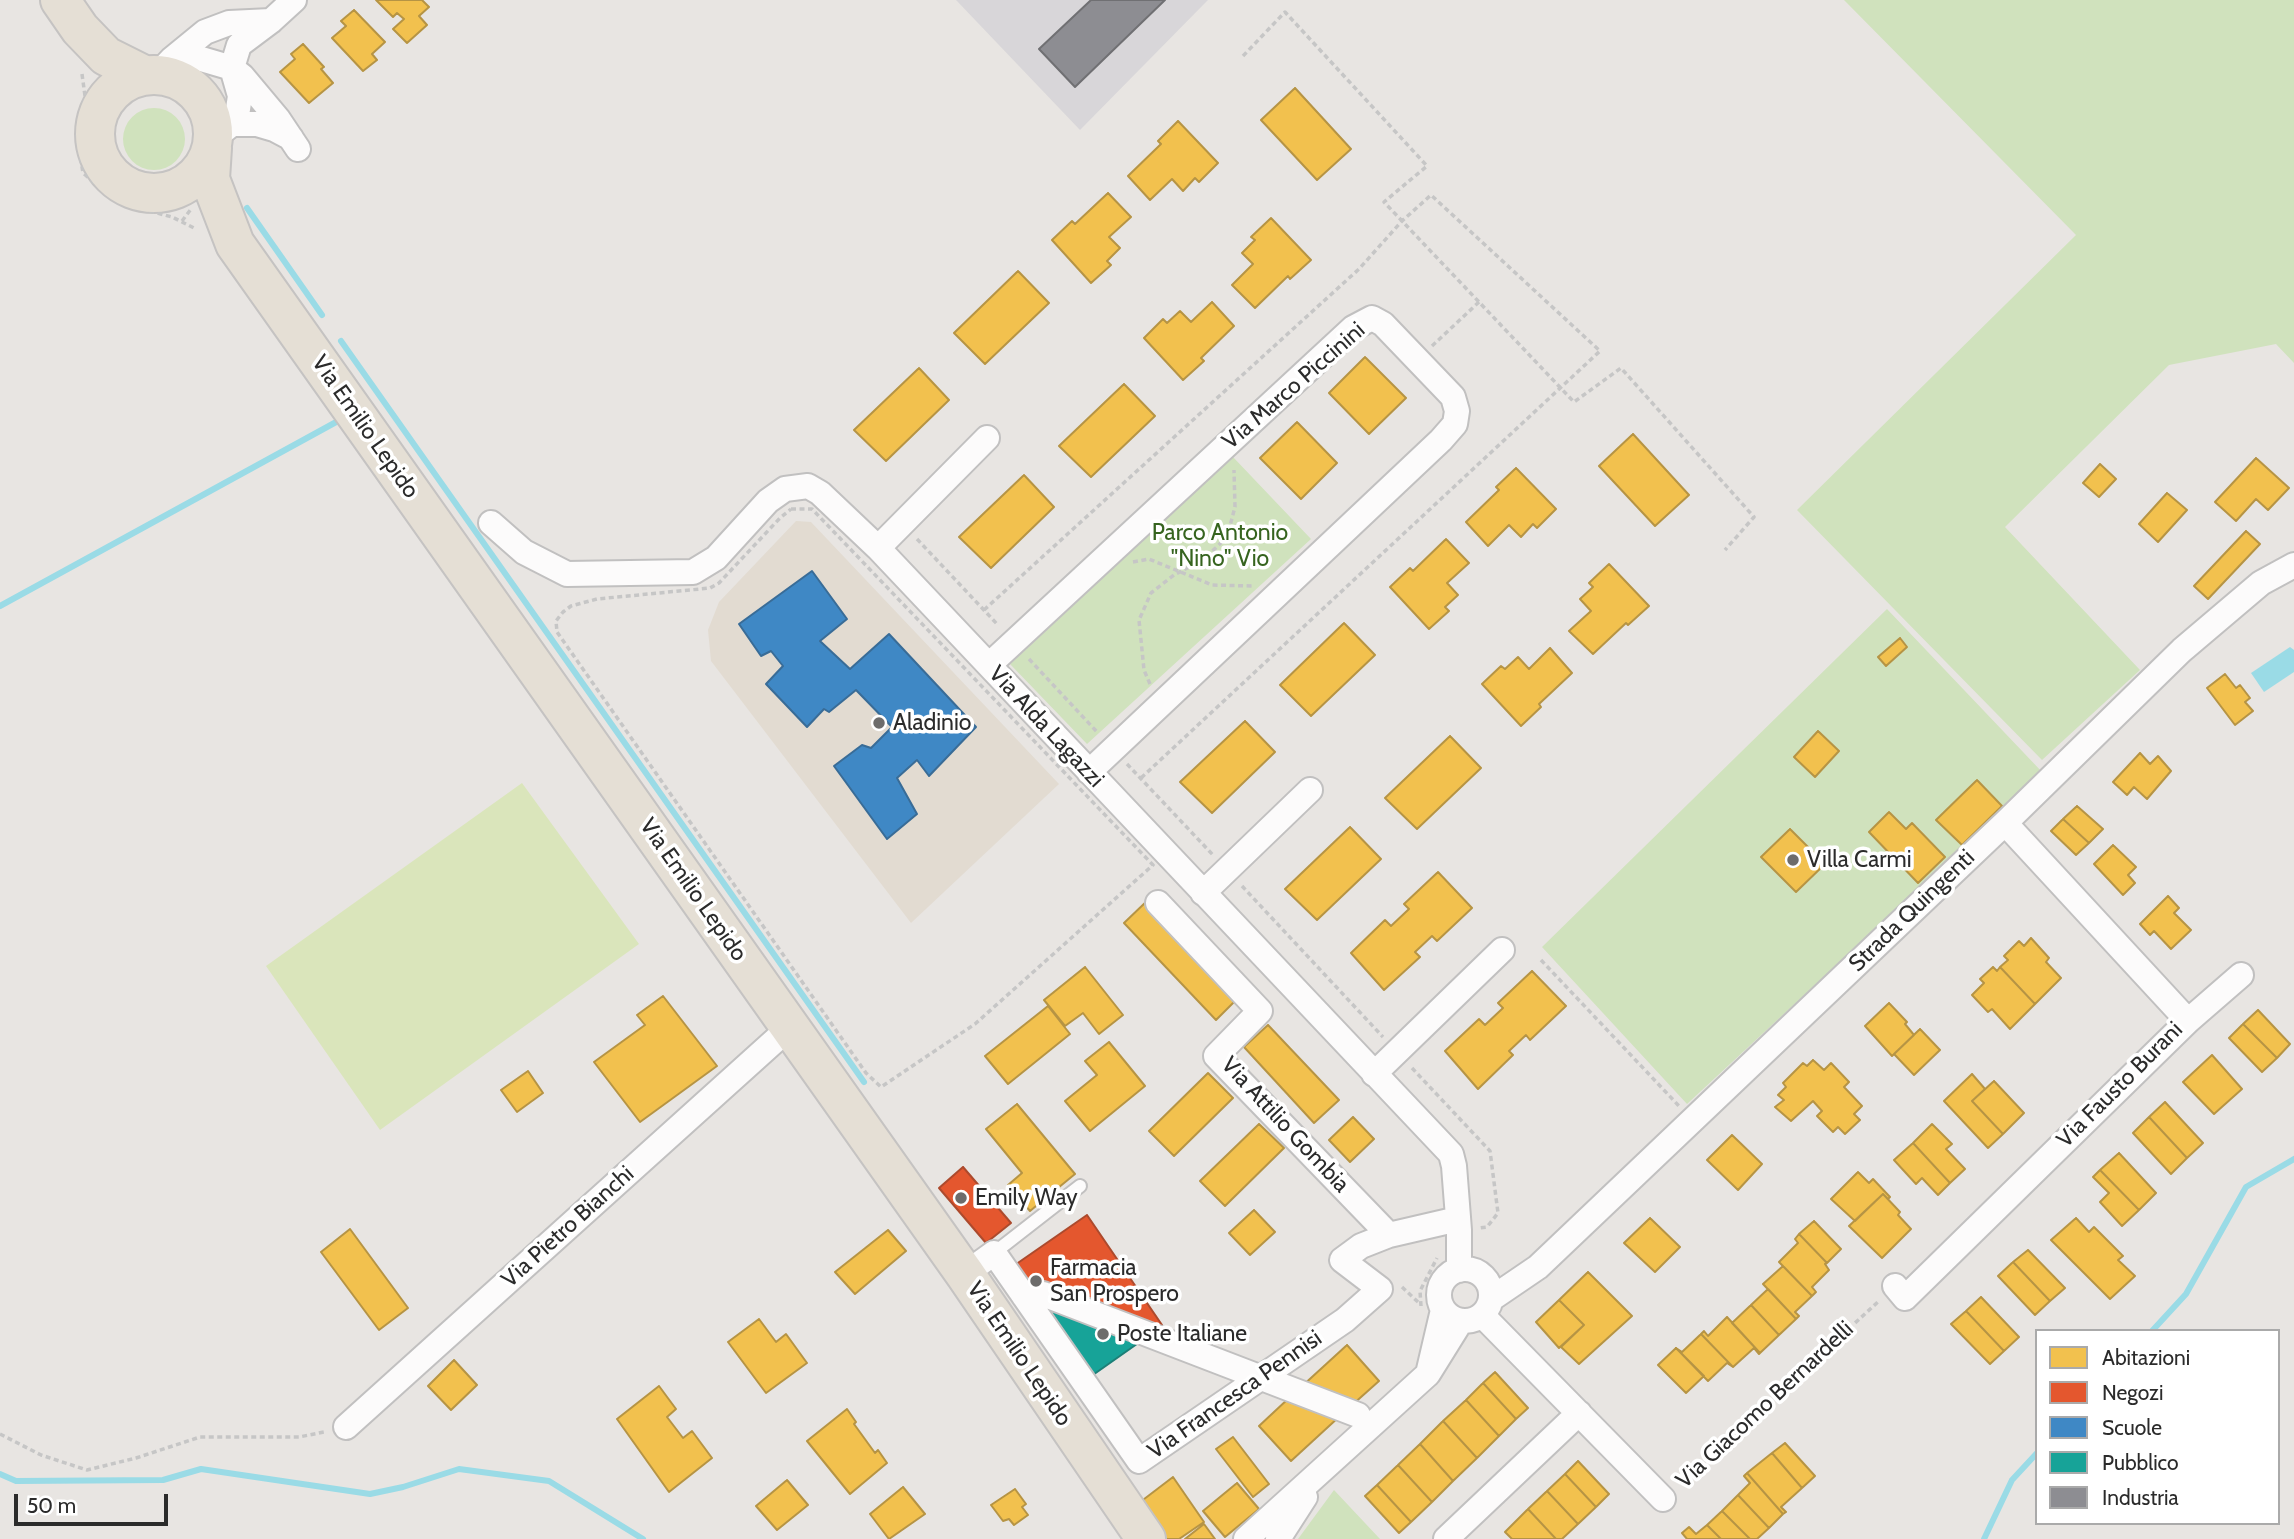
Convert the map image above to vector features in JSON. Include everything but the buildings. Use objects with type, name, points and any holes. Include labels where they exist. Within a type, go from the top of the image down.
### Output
[{"type":"main road","name":"Via Emilio Lepido","points":[[70,15],[106,56],[161,68],[192,88],[204,102],[219,137],[209,180],[218,239]]},
{"type":"main road","name":"Via Emilio Lepido","points":[[70,15],[97,64],[105,93],[95,128],[95,143],[108,172],[120,183],[136,191],[180,202],[209,220],[218,239],[790,1027],[979,1264],[1146,1539]]},
{"type":"main road","points":[[98,114],[105,100],[116,88],[161,68]]},
{"type":"main road","points":[[153,194],[173,191],[190,181],[204,167],[219,137]]},
{"type":"street","points":[[219,137],[240,96],[232,68],[239,45],[294,0]]},
{"type":"street","points":[[161,68],[205,32],[217,26],[271,21]]},
{"type":"street","points":[[161,68],[232,68],[265,103],[294,143],[274,129],[257,124],[219,137]]},
{"type":"street","name":"Via Marco Piccinini","points":[[989,665],[1353,328],[1372,318],[1383,324],[1453,397],[1457,411],[1455,424],[1089,772]]},
{"type":"street","points":[[878,548],[987,438]]},
{"type":"street","name":"Via Alda Lagazzi","points":[[491,523],[524,552],[567,574],[693,572],[716,558],[768,500],[785,489],[808,486],[820,493],[878,548],[1451,1154],[1458,1224],[1470,1272]]},
{"type":"street","name":"Strada Quingenti","points":[[1460,1312],[1538,1267],[2005,823],[2182,650],[2261,583],[2294,565]]},
{"type":"street","points":[[1203,893],[1310,790]]},
{"type":"street","name":"Via Fausto Burani","points":[[1895,1286],[1905,1298],[2188,1021],[2005,823]]},
{"type":"street","name":"Via Attilio Gombia","points":[[1158,903],[1260,1011],[1216,1056],[1389,1235]]},
{"type":"street","points":[[1374,1074],[1502,950]]},
{"type":"street","points":[[2188,1021],[2241,975]]},
{"type":"street","name":"Via Pietro Bianchi","points":[[346,1427],[790,1027]]},
{"type":"street","points":[[1389,1235],[1458,1224]]},
{"type":"street","name":"Via Francesca Pennisi","points":[[979,1264],[1024,1296],[1139,1461],[1345,1320],[1380,1289],[1342,1260],[1361,1246],[1389,1235]]},
{"type":"street","points":[[1460,1312],[1440,1302],[1441,1286],[1445,1279],[1470,1272],[1538,1267]]},
{"type":"street","points":[[1246,1539],[1428,1374],[1460,1312],[1489,1286],[1470,1272]]},
{"type":"street","points":[[1024,1296],[1043,1294],[1358,1415]]},
{"type":"street","name":"Via Giacomo Bernardelli","points":[[1460,1312],[1580,1413],[1663,1499]]},
{"type":"street","points":[[1447,1539],[1580,1413]]},
{"type":"street","points":[[1278,1539],[1322,1470]]},
{"type":"lane","points":[[979,1264],[1080,1186]]},
{"type":"path","points":[[1243,56],[1284,12],[1427,166],[1384,202],[1574,402],[1621,368],[1754,517],[1725,550]]},
{"type":"path","points":[[79,67],[85,82],[77,136],[83,173],[123,204],[172,217],[218,239]]},
{"type":"path","points":[[984,610],[1359,269],[1402,221],[1431,195],[1600,351],[1141,778]]},
{"type":"path","points":[[1417,359],[1479,302]]},
{"type":"path","points":[[1160,705],[1144,670],[1139,620],[1151,593],[1204,559],[1227,537],[1234,507],[1234,469],[1225,447]]},
{"type":"path","points":[[791,509],[813,509],[1153,865],[975,1024],[881,1087],[866,1073],[808,992],[557,632],[556,621],[572,606],[597,599],[710,588],[719,583],[791,509]]},
{"type":"path","points":[[902,523],[1490,1151],[1499,1213],[1487,1227],[1458,1224]]},
{"type":"path","points":[[1096,566],[1149,559],[1212,585],[1287,585]]},
{"type":"path","points":[[1541,960],[1692,1120]]},
{"type":"path","points":[[1438,1249],[1437,1257],[1420,1291],[1460,1312]]},
{"type":"path","name":"Via Giacomo Bernardelli","points":[[1663,1499],[1895,1286]]},
{"type":"path","points":[[0,1434],[41,1455],[87,1470],[136,1458],[200,1437],[299,1437],[346,1427]]},
{"type":"shaded area","points":[[956,0],[1208,0],[1080,130]]},
{"type":"shaded area","name":"Aladinio","points":[[796,521],[811,522],[1059,784],[911,923],[711,661],[708,630],[719,602]]},
{"type":"green space","points":[[1844,0],[2294,0],[2294,363],[2276,344],[2169,365],[2005,527],[2140,670],[2042,760],[1797,510],[2076,235]]},
{"type":"green space","points":[[154,108],[166,110],[176,117],[183,127],[183,151],[176,161],[166,168],[154,170],[142,168],[132,161],[125,151],[123,139],[125,127],[132,117],[142,110]]},
{"type":"green space","name":"Parco Antonio \"Nino\" Vio","points":[[1233,457],[1311,539],[1087,744],[1010,664]]},
{"type":"green space","points":[[1887,609],[2043,773],[1687,1104],[1542,947]]},
{"type":"green space","points":[[522,783],[639,944],[380,1130],[266,966]]},
{"type":"green space","points":[[1334,1490],[1380,1539],[1298,1539]]},
{"type":"water","points":[[2290,647],[2294,650],[2294,672],[2264,692],[2251,673]]},
{"type":"waterway","points":[[247,208],[322,315]]},
{"type":"waterway","points":[[341,341],[864,1082]]},
{"type":"waterway","points":[[0,606],[338,421]]},
{"type":"waterway","points":[[2154,1329],[2186,1294],[2246,1187],[2294,1159]]},
{"type":"waterway","points":[[1984,1539],[2012,1480],[2035,1455]]},
{"type":"waterway","points":[[0,1474],[16,1481],[163,1480],[201,1469],[370,1494],[403,1487],[459,1469],[549,1481],[643,1539]]},
{"type":"place","name":"Aladinio","points":[[879,723]]},
{"type":"place","name":"Villa Carmi","points":[[1793,860]]},
{"type":"place","name":"Emily Way","points":[[961,1198]]},
{"type":"place","name":"Farmacia San Prospero","points":[[1036,1281]]},
{"type":"place","name":"Poste Italiane","points":[[1103,1334]]}]
